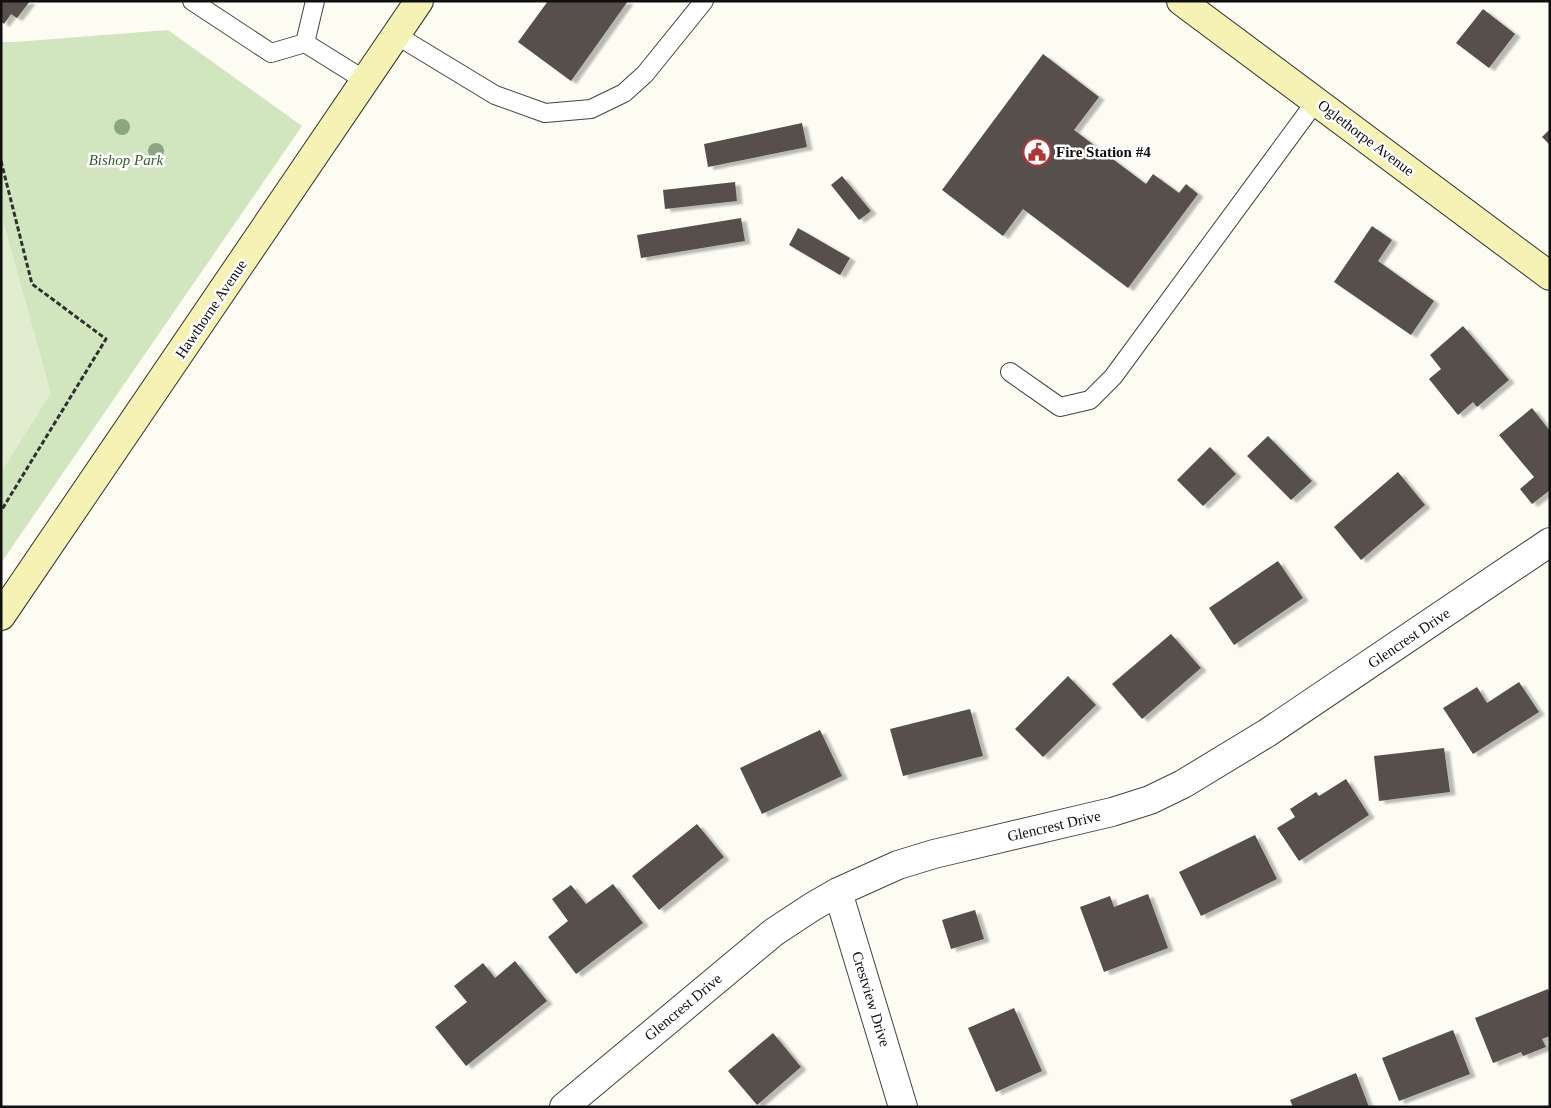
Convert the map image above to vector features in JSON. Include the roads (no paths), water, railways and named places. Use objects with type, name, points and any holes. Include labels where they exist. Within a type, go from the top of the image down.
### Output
[{"type":"main road","name":"Hawthorne Avenue","points":[[1,616],[419,1]]},
{"type":"main road","name":"Oglethorpe Avenue","points":[[1195,5],[1316,101],[1550,276]]},
{"type":"street","name":"Glencrest Drive","points":[[564,1107],[774,932],[838,892],[898,865],[934,854],[1112,812],[1150,800],[1183,784],[1267,733],[1550,542]]},
{"type":"street","name":"Crestview Drive","points":[[838,892],[903,1107]]},
{"type":"lane","points":[[192,1],[271,53],[306,43],[366,80]]},
{"type":"lane","points":[[306,43],[314,1]]},
{"type":"lane","points":[[396,35],[495,95],[545,113],[591,109],[624,94],[645,74],[704,1]]},
{"type":"lane","points":[[1010,372],[1060,407],[1090,400],[1113,378],[1316,101]]},
{"type":"place","name":"Fire Station #4","points":[[1037,152]]},
{"type":"park label","name":"Bishop Park","points":[[126,160]]}]
